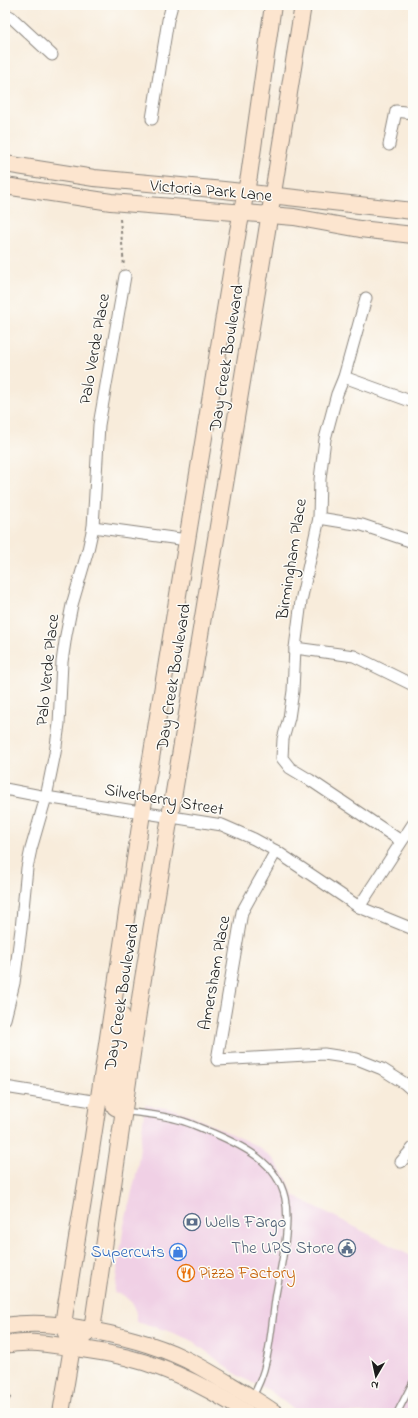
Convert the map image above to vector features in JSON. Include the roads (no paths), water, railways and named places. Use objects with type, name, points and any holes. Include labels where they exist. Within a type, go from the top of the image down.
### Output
[{"type":"main road","name":"Day Creek Boulevard","points":[[63,1326],[99,1102],[142,813],[246,193],[273,5]]},
{"type":"main road","name":"Day Creek Boulevard","points":[[92,1330],[142,985],[270,215],[303,5]]},
{"type":"main road","name":"Victoria Park Lane","points":[[5,164],[94,178],[413,211]]},
{"type":"main road","name":"Victoria Park Lane","points":[[5,186],[111,202],[294,217],[360,229],[413,235]]},
{"type":"main road","points":[[113,1004],[122,1016],[112,1099],[115,1106],[124,1111]]},
{"type":"main road","points":[[5,1326],[38,1323],[92,1330],[114,1334],[161,1348],[207,1370],[252,1397],[275,1413]]},
{"type":"main road","points":[[60,1413],[72,1348],[63,1326]]},
{"type":"main road","points":[[72,1348],[92,1330]]},
{"type":"main road","points":[[5,1345],[33,1342],[112,1354],[153,1365],[177,1374],[206,1388],[248,1413]]},
{"type":"street","points":[[152,119],[159,71],[172,5]]},
{"type":"street","points":[[5,14],[11,17],[52,55]]},
{"type":"street","points":[[389,145],[396,111],[413,113]]},
{"type":"street","name":"Palo Verde Place","points":[[5,1019],[14,983],[27,868],[46,797],[55,753],[59,724],[62,662],[66,635],[72,606],[93,527],[99,425],[125,276]]},
{"type":"street","name":"Birmingham Place","points":[[366,298],[325,439],[320,479],[319,518],[301,602],[295,648],[294,691],[289,718],[283,738],[282,758],[290,768],[401,841]]},
{"type":"street","points":[[344,377],[413,402]]},
{"type":"street","points":[[319,518],[362,525],[413,542]]},
{"type":"street","points":[[93,527],[187,540]]},
{"type":"street","points":[[295,648],[354,656],[413,685]]},
{"type":"street","name":"Silverberry Street","points":[[5,789],[142,813],[222,825],[254,839],[276,851],[359,907],[413,929]]},
{"type":"street","points":[[359,907],[413,824]]},
{"type":"street","name":"Amersham Place","points":[[276,851],[242,912],[217,1060],[324,1054],[356,1058],[382,1069],[404,1083],[413,1091]]},
{"type":"street","points":[[5,1087],[99,1102]]},
{"type":"street","points":[[401,1162],[413,1148]]},
{"type":"lane","points":[[124,1111],[179,1120],[232,1141],[258,1157],[276,1176],[281,1187],[285,1198],[286,1232],[262,1378],[252,1397]]},
{"type":"lane","points":[[396,1413],[413,1382]]},
{"type":"place","name":"Wells Fargo","points":[[192,1222]]},
{"type":"place","name":"The UPS Store","points":[[347,1248]]},
{"type":"place","name":"Supercuts","points":[[178,1252]]},
{"type":"place","name":"Pizza Factory","points":[[186,1273]]}]
